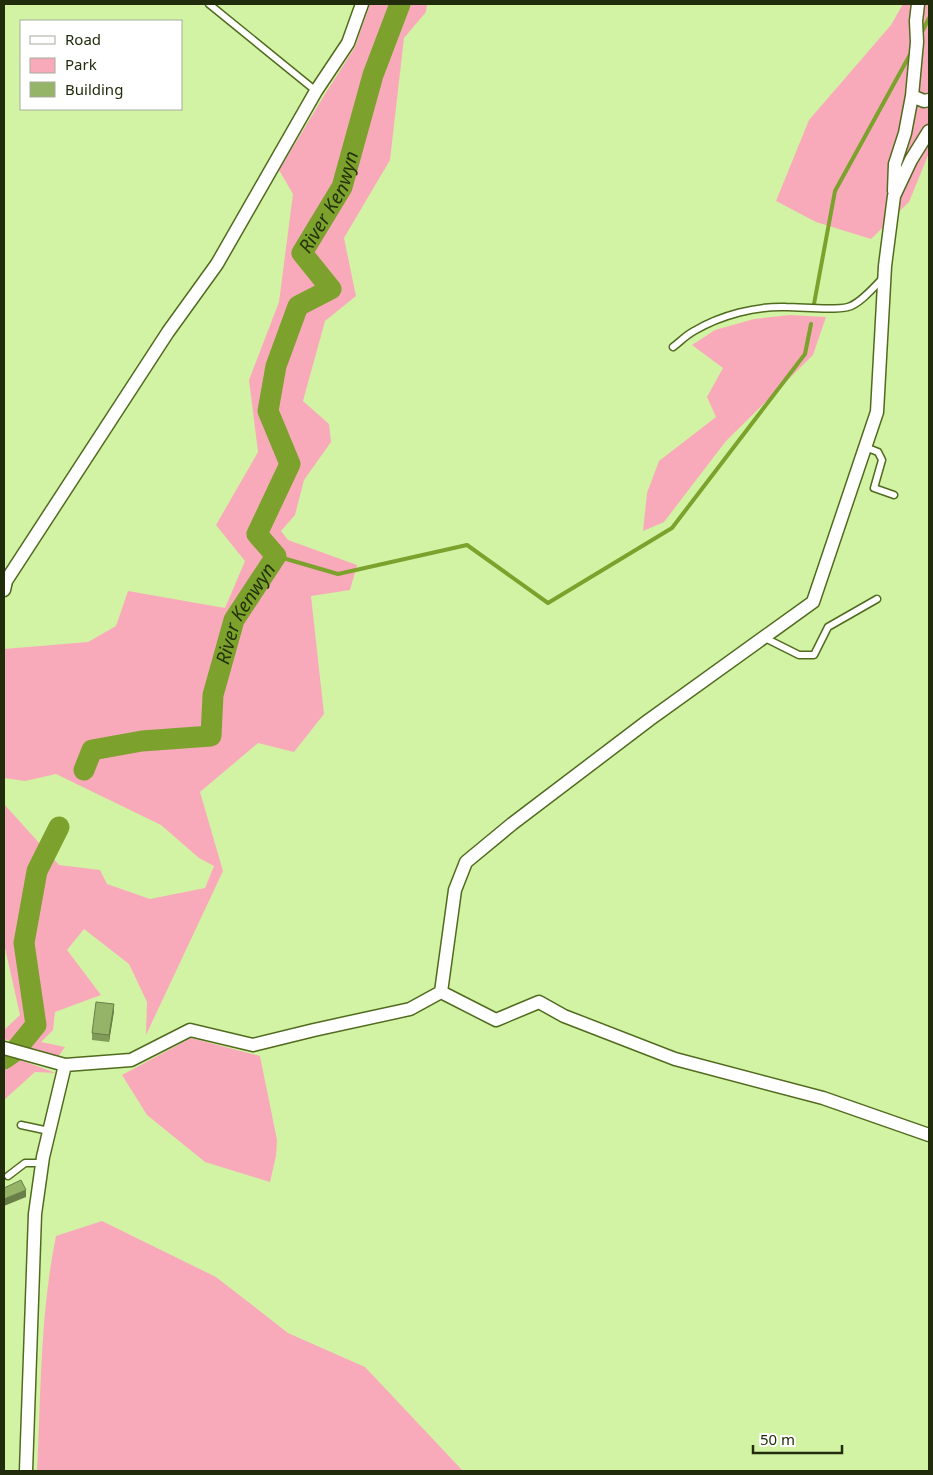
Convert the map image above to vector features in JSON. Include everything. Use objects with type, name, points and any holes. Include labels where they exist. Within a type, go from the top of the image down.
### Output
[{"type":"street","points":[[4,590],[6,581],[168,332],[217,264],[316,91],[348,43],[362,4]]},
{"type":"street","points":[[441,992],[455,890],[466,862],[512,824],[648,720],[812,602],[877,412],[884,277],[894,196],[895,164],[905,133],[912,96],[918,4]]},
{"type":"street","points":[[912,96],[924,101],[929,100]]},
{"type":"street","points":[[894,196],[911,160],[929,132]]},
{"type":"street","points":[[4,1048],[65,1065],[131,1060],[190,1030],[253,1045],[410,1009],[441,992]]},
{"type":"street","points":[[441,992],[496,1020],[539,1002],[564,1016],[674,1060],[823,1098],[929,1135]]},
{"type":"street","points":[[26,1471],[35,1214],[42,1163],[65,1065]]},
{"type":"lane","points":[[210,4],[316,91]]},
{"type":"lane","points":[[673,347],[693,331],[716,320],[753,310],[783,307],[849,307],[865,297],[884,277]]},
{"type":"lane","points":[[865,447],[878,452],[882,460],[874,488],[894,495]]},
{"type":"lane","points":[[764,637],[799,655],[814,655],[828,627],[876,599]]},
{"type":"lane","points":[[21,1125],[49,1131]]},
{"type":"lane","points":[[8,1176],[25,1164],[42,1163]]},
{"type":"green space","points":[[370,4],[427,4],[426,12],[404,38],[390,160],[344,238],[356,296],[325,321],[303,401],[329,424],[331,442],[304,480],[295,515],[281,531],[288,540],[357,565],[350,590],[311,596],[324,714],[294,752],[258,743],[200,792],[223,871],[146,1035],[147,1002],[129,964],[84,929],[67,950],[101,995],[55,1012],[53,1030],[41,1042],[65,1047],[58,1057],[4,1039],[4,1030],[20,1015],[4,947],[4,804],[59,865],[100,870],[107,884],[150,899],[205,888],[214,866],[199,858],[161,825],[56,774],[25,781],[4,778],[4,649],[88,642],[116,626],[128,591],[225,608],[245,561],[216,525],[258,452],[249,380],[279,302],[293,194],[279,170],[355,47]]},
{"type":"green space","points":[[903,4],[929,4],[929,153],[909,202],[871,239],[816,222],[776,201],[809,120],[891,25]]},
{"type":"green space","points":[[790,315],[826,317],[813,355],[726,441],[664,522],[643,531],[647,493],[659,461],[716,417],[707,397],[723,368],[692,345],[715,330],[754,319]]},
{"type":"green space","points":[[191,1038],[260,1056],[277,1140],[276,1156],[270,1182],[205,1162],[147,1115],[122,1075]]},
{"type":"green space","points":[[4,1054],[56,1073],[35,1072],[4,1100]]},
{"type":"green space","points":[[102,1221],[216,1277],[288,1333],[365,1367],[463,1471],[37,1471],[44,1324],[56,1236]]},
{"type":"building","points":[[96,1002],[114,1004],[109,1035],[92,1033]]},
{"type":"building","points":[[21,1180],[26,1190],[4,1199],[4,1188]]},
{"type":"waterway","name":"River Kenwyn","points":[[84,770],[92,750],[142,741],[211,736],[213,695],[234,620],[276,556],[257,534],[290,464],[268,411],[276,366],[298,306],[331,289],[302,253],[342,187],[373,75],[400,4]]},
{"type":"waterway","points":[[921,34],[929,18]]},
{"type":"waterway","points":[[814,304],[835,191],[912,51]]},
{"type":"waterway","points":[[276,556],[338,574],[467,545],[548,603],[672,528],[805,354],[811,324]]},
{"type":"waterway","name":"River Kenwyn","points":[[4,1059],[14,1052],[36,1025],[24,943],[37,871],[59,827]]}]
